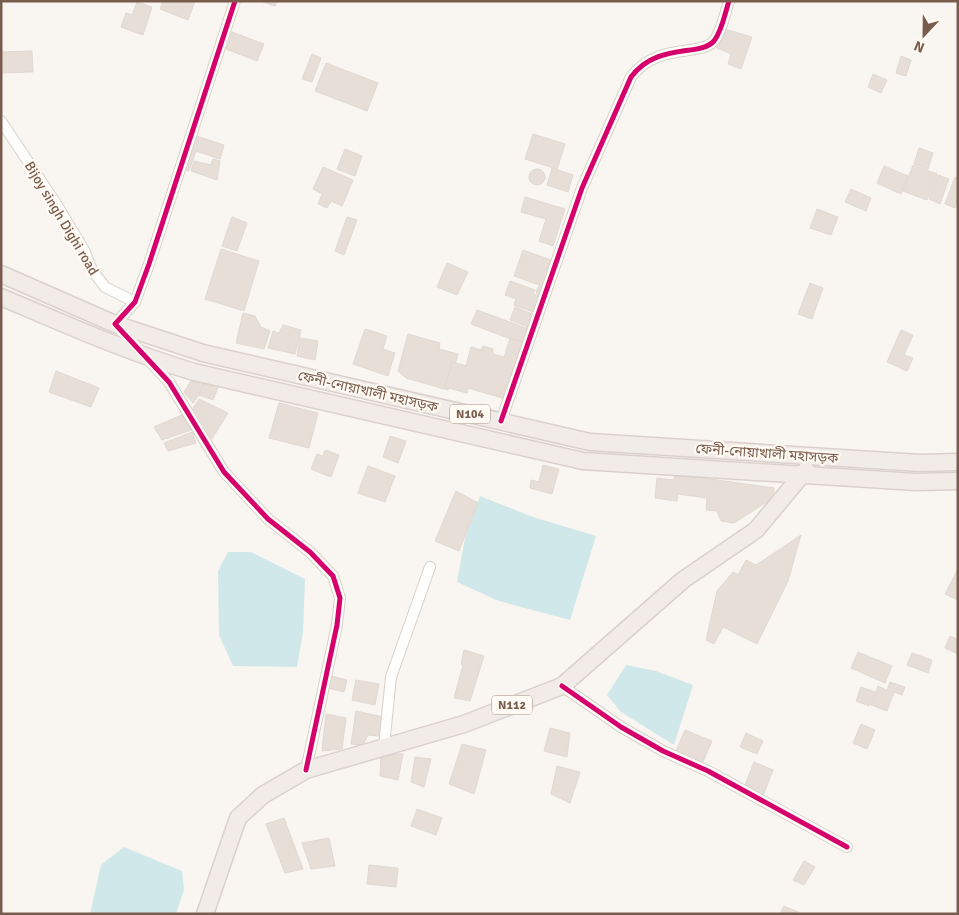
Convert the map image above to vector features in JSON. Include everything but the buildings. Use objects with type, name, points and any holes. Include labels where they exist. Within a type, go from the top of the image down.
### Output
[{"type":"highway","name":"ফেনী-নোয়াখালী মহাসড়ক","points":[[1,274],[115,324],[203,353],[590,442],[920,463],[958,462]]},
{"type":"highway","name":"ফেনী-নোয়াখালী মহাসড়ক","points":[[1,297],[146,358],[194,372],[583,461],[799,476],[916,482],[958,482]]},
{"type":"highway","name":"N112","points":[[205,914],[238,818],[263,795],[306,770],[464,724],[562,686],[683,580],[756,530],[799,476],[820,457]]},
{"type":"street","points":[[235,1],[135,302],[115,324],[169,382],[224,472],[268,519],[310,552],[333,576],[340,598],[337,625],[306,770]]},
{"type":"street","points":[[501,421],[582,188],[631,77],[639,66],[663,54],[709,46],[718,35],[729,1]]},
{"type":"street","name":"Bijoy singh Dighi road","points":[[1,121],[57,204],[84,250],[92,270],[105,286],[135,302]]},
{"type":"street","points":[[384,746],[391,677],[430,567]]},
{"type":"street","points":[[562,686],[621,727],[663,751],[717,775],[847,847]]},
{"type":"water","points":[[480,496],[533,517],[596,536],[570,620],[499,601],[457,582],[465,538]]},
{"type":"water","points":[[228,552],[251,552],[305,579],[303,632],[297,667],[233,666],[219,635],[218,571]]},
{"type":"water","points":[[626,665],[656,671],[693,685],[674,745],[621,712],[607,695]]},
{"type":"water","points":[[124,847],[182,871],[184,890],[176,914],[90,914],[101,865]]},
{"type":"cycle path","points":[[235,1],[135,302],[115,324],[169,382],[224,472],[268,519],[310,552],[333,576],[340,598],[337,625],[306,770]]},
{"type":"cycle path","points":[[501,421],[582,188],[631,77],[641,66],[653,59],[665,54],[707,46],[714,41],[721,27],[729,1]]},
{"type":"cycle path","points":[[562,686],[621,727],[663,751],[708,771],[847,847]]}]
